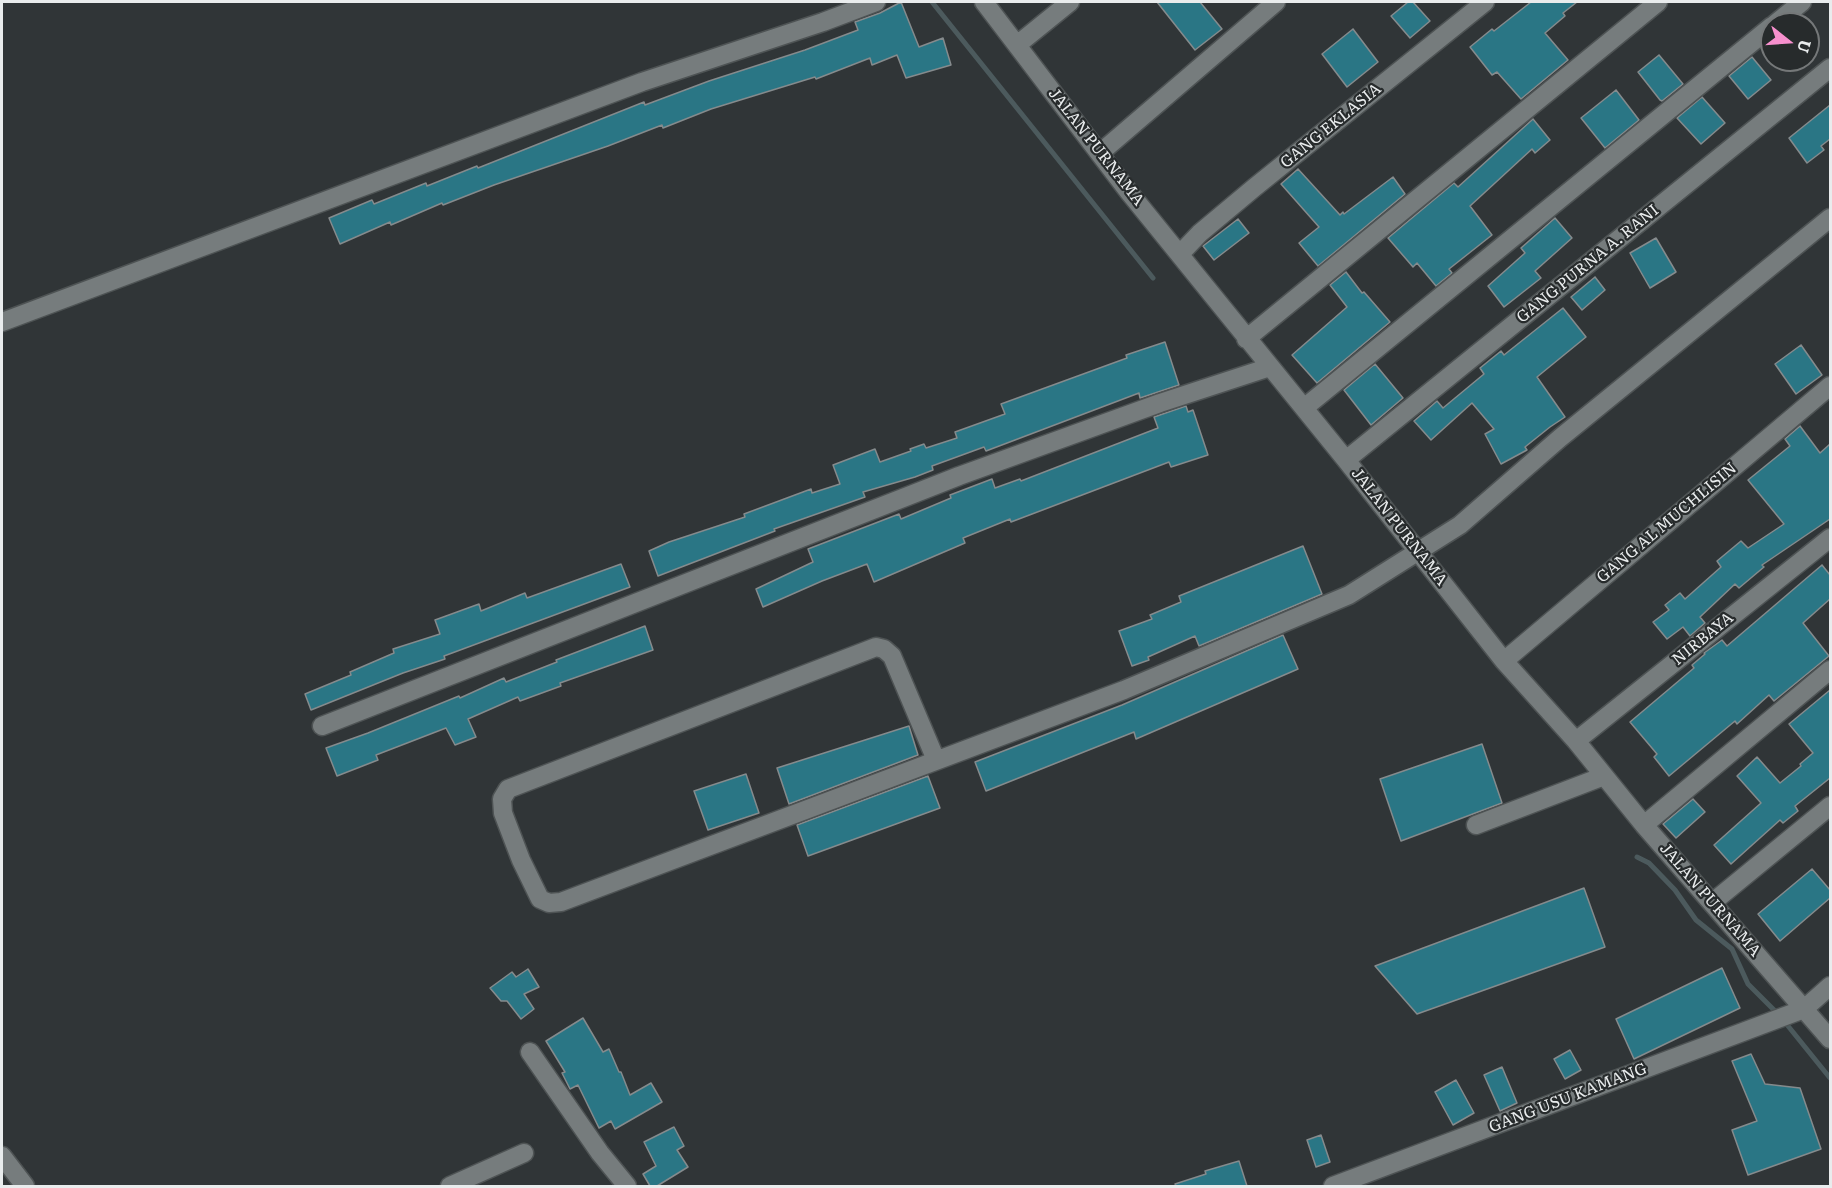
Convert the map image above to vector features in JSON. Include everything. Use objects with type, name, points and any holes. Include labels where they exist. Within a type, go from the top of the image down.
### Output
[{"type":"street","points":[[2,322],[631,87],[876,2]]},
{"type":"street","name":"JALAN PURNAMA","points":[[984,2],[1246,339],[1346,460],[1504,661],[1576,741],[1644,825],[1713,902],[1788,1015],[1830,1039]]},
{"type":"street","points":[[1017,45],[1070,2]]},
{"type":"street","points":[[1100,153],[1276,2]]},
{"type":"street","name":"GANG EKLASIA","points":[[1180,254],[1200,233],[1485,2]]},
{"type":"street","points":[[1246,339],[1658,2]]},
{"type":"street","points":[[1789,12],[1802,2]]},
{"type":"street","points":[[1304,408],[1760,36]]},
{"type":"street","name":"GANG PURNA A. RANI","points":[[1346,460],[1830,68]]},
{"type":"street","points":[[936,760],[892,656],[884,649],[876,647],[508,789],[502,799],[503,813],[521,860],[540,900],[549,903],[561,902],[1124,690],[1349,595],[1419,553],[1460,525],[1560,438],[1830,218]]},
{"type":"street","points":[[322,726],[959,476],[1160,403],[1270,367]]},
{"type":"street","name":"GANG AL MUCHLISIN","points":[[1504,661],[1830,386]]},
{"type":"street","name":"NIRBAYA","points":[[1576,741],[1830,538]]},
{"type":"street","points":[[1644,825],[1830,670]]},
{"type":"street","points":[[1476,825],[1604,777]]},
{"type":"street","points":[[1713,902],[1830,806]]},
{"type":"street","points":[[1788,1015],[1830,986]]},
{"type":"street","name":"GANG USU KAMANG","points":[[1333,1186],[1788,1015]]},
{"type":"street","points":[[530,1052],[600,1153],[627,1186]]},
{"type":"street","points":[[450,1186],[524,1153]]},
{"type":"street","points":[[2,1156],[25,1186]]},
{"type":"building","points":[[901,2],[919,47],[943,38],[951,65],[906,78],[897,55],[872,65],[870,58],[816,79],[815,77],[711,109],[663,128],[662,125],[443,205],[442,203],[391,225],[390,222],[340,244],[329,218],[372,200],[374,204],[426,183],[427,186],[477,166],[478,168],[644,102],[645,105],[858,30],[855,22]]},
{"type":"building","points":[[1157,2],[1200,2],[1222,29],[1195,50]]},
{"type":"building","points":[[1408,2],[1413,2],[1430,21],[1410,38],[1391,16]]},
{"type":"building","points":[[1531,2],[1577,2],[1563,13],[1565,16],[1545,33],[1568,60],[1521,99],[1497,72],[1492,75],[1470,47]]},
{"type":"building","points":[[1353,29],[1378,62],[1347,87],[1322,54]]},
{"type":"building","points":[[1659,55],[1683,84],[1662,101],[1638,72]]},
{"type":"building","points":[[1752,57],[1760,67],[1760,72],[1764,72],[1771,80],[1748,99],[1729,76]]},
{"type":"building","points":[[1616,90],[1639,120],[1605,148],[1581,118]]},
{"type":"building","points":[[1702,97],[1725,123],[1701,144],[1677,118]]},
{"type":"building","points":[[1830,105],[1830,139],[1821,146],[1824,150],[1807,163],[1789,138]]},
{"type":"building","points":[[1533,119],[1550,140],[1535,153],[1532,149],[1470,206],[1492,235],[1449,269],[1452,273],[1436,286],[1417,263],[1413,267],[1388,238],[1454,183],[1458,187]]},
{"type":"building","points":[[1298,169],[1340,215],[1393,177],[1405,194],[1318,266],[1299,243],[1319,227],[1281,184]]},
{"type":"building","points":[[1555,218],[1572,238],[1535,271],[1541,278],[1504,307],[1488,286],[1525,253],[1521,248]]},
{"type":"building","points":[[1238,219],[1249,233],[1214,260],[1203,246]]},
{"type":"building","points":[[1656,238],[1676,272],[1650,288],[1630,253]]},
{"type":"building","points":[[1346,272],[1362,293],[1364,292],[1390,322],[1317,383],[1292,355],[1347,307],[1330,285]]},
{"type":"building","points":[[1595,277],[1605,290],[1582,310],[1571,297]]},
{"type":"building","points":[[1563,308],[1586,337],[1537,377],[1565,417],[1525,447],[1527,450],[1501,464],[1485,434],[1494,429],[1472,403],[1431,440],[1414,421],[1437,401],[1443,408],[1484,374],[1480,368],[1501,351],[1504,355]]},
{"type":"building","points":[[1165,342],[1179,385],[1140,398],[1139,393],[986,451],[984,447],[932,466],[933,470],[863,492],[865,497],[774,529],[775,531],[658,576],[649,551],[669,542],[745,517],[744,514],[811,489],[812,493],[840,484],[833,465],[875,449],[880,462],[924,444],[926,448],[957,438],[955,432],[1005,414],[1001,404]]},
{"type":"building","points":[[1801,345],[1822,375],[1796,394],[1775,364]]},
{"type":"building","points":[[1375,364],[1403,398],[1371,425],[1344,390]]},
{"type":"building","points":[[1186,406],[1188,412],[1193,410],[1208,455],[1171,467],[1169,462],[1011,522],[1010,519],[963,538],[965,543],[874,582],[867,564],[763,607],[756,589],[813,562],[808,549],[899,514],[901,519],[951,498],[950,495],[992,479],[995,488],[1020,479],[1021,481],[1158,428],[1154,417]]},
{"type":"building","points":[[1800,426],[1820,453],[1830,444],[1830,519],[1762,565],[1764,567],[1739,588],[1735,584],[1700,617],[1705,623],[1690,636],[1683,627],[1667,639],[1653,622],[1669,610],[1665,605],[1680,593],[1685,599],[1721,567],[1717,561],[1741,541],[1748,548],[1784,524],[1748,480],[1790,446],[1785,439]]},
{"type":"building","points":[[1303,546],[1322,594],[1199,646],[1195,636],[1148,657],[1149,660],[1132,666],[1119,631],[1152,619],[1150,615],[1181,602],[1179,596]]},
{"type":"building","points":[[621,564],[630,587],[444,656],[445,659],[403,673],[311,710],[305,694],[351,675],[350,672],[394,653],[393,649],[440,634],[435,620],[479,604],[481,611],[525,593],[527,598]]},
{"type":"building","points":[[1822,565],[1830,575],[1830,599],[1803,623],[1829,656],[1774,701],[1769,695],[1737,724],[1735,721],[1669,776],[1654,757],[1657,754],[1630,722],[1694,668],[1692,665],[1704,653],[1722,640],[1727,646]]},
{"type":"building","points":[[645,626],[653,650],[560,683],[561,686],[520,701],[518,697],[468,719],[476,737],[455,745],[446,728],[376,755],[378,760],[337,776],[326,748],[459,696],[460,698],[504,678],[506,682]]},
{"type":"building","points":[[1283,635],[1298,669],[1136,739],[1134,732],[986,791],[975,762],[1122,705]]},
{"type":"building","points":[[1830,690],[1830,778],[1795,806],[1798,811],[1783,823],[1780,820],[1731,864],[1714,845],[1761,803],[1737,776],[1757,757],[1780,783],[1801,766],[1800,764],[1813,753],[1789,724]]},
{"type":"building","points":[[909,726],[918,755],[789,804],[777,768]]},
{"type":"building","points":[[1482,744],[1502,803],[1401,841],[1380,779]]},
{"type":"building","points":[[746,774],[759,813],[708,830],[694,791]]},
{"type":"building","points":[[928,776],[940,808],[808,856],[797,825]]},
{"type":"building","points":[[1693,799],[1705,812],[1676,838],[1663,824]]},
{"type":"building","points":[[1812,869],[1830,890],[1830,898],[1780,941],[1758,914]]},
{"type":"building","points":[[1584,888],[1605,947],[1417,1014],[1375,966]]},
{"type":"building","points":[[1722,968],[1740,1008],[1634,1059],[1616,1019]]},
{"type":"building","points":[[528,969],[539,987],[524,994],[534,1009],[521,1019],[507,1001],[501,1001],[490,988],[512,972],[516,977]]},
{"type":"building","points":[[583,1018],[603,1052],[609,1049],[630,1095],[651,1083],[662,1102],[615,1129],[611,1121],[599,1128],[578,1085],[570,1089],[562,1073],[565,1072],[546,1041]]},
{"type":"building","points":[[1570,1050],[1581,1070],[1565,1079],[1554,1059]]},
{"type":"building","points":[[1751,1054],[1765,1084],[1800,1088],[1821,1149],[1748,1175],[1732,1130],[1757,1121],[1732,1061]]},
{"type":"building","points":[[1502,1067],[1517,1103],[1500,1111],[1484,1075]]},
{"type":"building","points":[[1456,1080],[1474,1113],[1453,1125],[1435,1092]]},
{"type":"building","points":[[674,1127],[684,1146],[677,1150],[688,1167],[657,1186],[650,1186],[643,1174],[656,1166],[644,1142]]},
{"type":"building","points":[[1321,1135],[1330,1162],[1316,1167],[1307,1140]]},
{"type":"building","points":[[1239,1161],[1247,1186],[1176,1186],[1175,1184],[1206,1174],[1205,1171]]},
{"type":"waterway","points":[[932,2],[1153,278]]},
{"type":"waterway","points":[[1637,857],[1649,863],[1675,890],[1696,920],[1732,949],[1748,984],[1778,1014]]},
{"type":"waterway","points":[[1784,1021],[1830,1078]]}]
